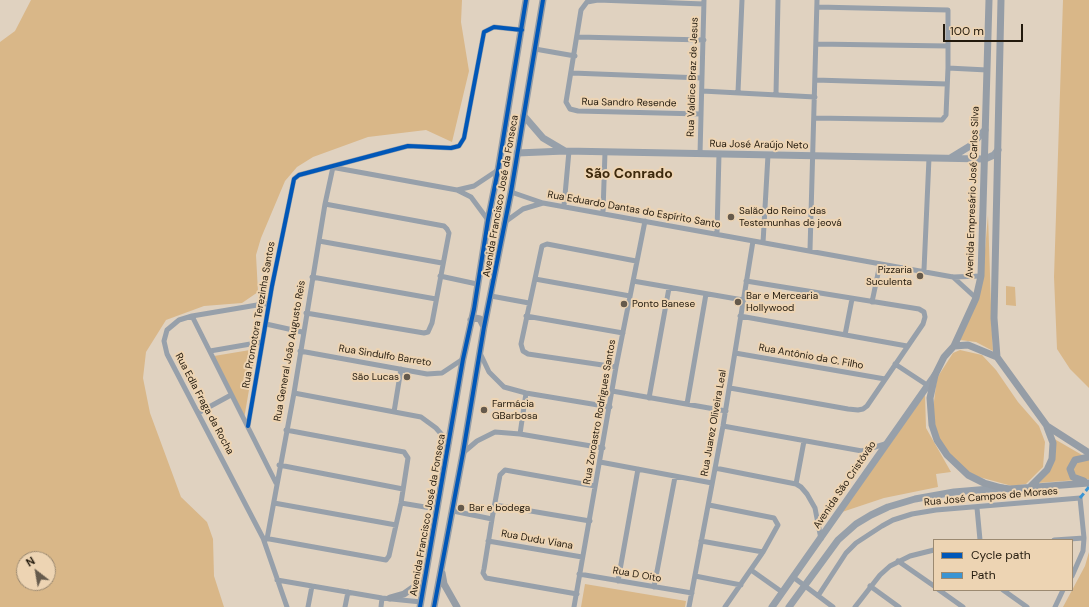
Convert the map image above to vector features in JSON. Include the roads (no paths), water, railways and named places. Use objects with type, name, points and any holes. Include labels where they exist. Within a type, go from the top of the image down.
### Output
[{"type":"main road","name":"Avenida Francisco José da Fonseca","points":[[421,604],[463,359],[474,309],[526,0]]},
{"type":"main road","points":[[534,0],[543,1]]},
{"type":"main road","points":[[1001,0],[994,318],[997,356],[1047,426],[1053,444],[1052,459],[1047,470],[1030,487]]},
{"type":"main road","name":"Avenida Francisco José da Fonseca","points":[[434,607],[453,511],[484,327],[511,192],[543,1]]},
{"type":"main road","name":"Avenida Empresário José Carlos Silva","points":[[989,4],[981,276],[976,298],[954,346],[944,358],[935,375],[930,410],[934,432],[942,448],[956,465],[968,475],[1002,488],[1089,483]]},
{"type":"main road","points":[[474,309],[481,314],[488,313]]},
{"type":"main road","points":[[471,320],[475,318],[480,319],[484,327]]},
{"type":"main road","points":[[954,346],[968,345],[997,356]]},
{"type":"main road","points":[[1047,426],[1089,453]]},
{"type":"main road","points":[[1089,457],[1075,460],[1070,469],[1073,477],[1089,483]]},
{"type":"main road","points":[[433,539],[439,546],[446,544]]},
{"type":"main road","points":[[430,552],[437,551],[444,554]]},
{"type":"main road","points":[[441,570],[444,584],[457,607]]},
{"type":"main road","points":[[386,598],[404,594],[424,580]]},
{"type":"street","points":[[738,92],[742,0]]},
{"type":"street","points":[[776,94],[778,0]]},
{"type":"street","points":[[810,250],[817,0]]},
{"type":"street","points":[[985,0],[989,4]]},
{"type":"street","name":"Rua Sandro Resende","points":[[701,114],[572,110],[568,107],[566,102],[575,56],[581,10],[583,6],[590,1],[704,2]]},
{"type":"street","name":"Rua Valdice Braz de Jesus","points":[[700,154],[704,2]]},
{"type":"street","points":[[814,118],[942,120],[946,115],[948,68],[947,10],[817,7]]},
{"type":"street","points":[[331,167],[408,146],[451,148],[458,146],[464,138],[484,32],[494,27],[522,30]]},
{"type":"street","points":[[578,37],[704,40]]},
{"type":"street","points":[[816,44],[948,46]]},
{"type":"street","points":[[535,49],[575,56]]},
{"type":"street","points":[[948,68],[987,70]]},
{"type":"street","points":[[572,73],[702,78]]},
{"type":"street","points":[[815,80],[947,84]]},
{"type":"street","points":[[702,91],[815,97]]},
{"type":"street","points":[[524,116],[543,138],[567,151],[564,206]]},
{"type":"street","points":[[952,157],[975,142],[985,130]]},
{"type":"street","points":[[985,159],[994,155],[998,150]]},
{"type":"street","name":"Rua José Araújo Neto","points":[[517,153],[567,151],[929,158],[952,157],[985,159]]},
{"type":"street","points":[[603,212],[605,152]]},
{"type":"street","points":[[717,233],[719,154]]},
{"type":"street","points":[[763,243],[768,155]]},
{"type":"street","points":[[924,270],[929,158]]},
{"type":"street","points":[[331,167],[457,190],[471,197],[488,220]]},
{"type":"street","name":"Rua Promotora Terezinha Santos","points":[[248,426],[291,184],[299,175],[331,167]]},
{"type":"street","name":"Rua General João Augusto Reis","points":[[265,538],[274,503],[276,483],[294,393],[302,332],[331,167]]},
{"type":"street","points":[[457,190],[474,186],[498,170]]},
{"type":"street","points":[[511,192],[543,203]]},
{"type":"street","name":"Rua Eduardo Dantas do Espírito Santo","points":[[505,222],[523,209],[543,203],[603,212],[763,243],[810,250],[880,264],[924,270],[953,277],[981,276]]},
{"type":"street","points":[[306,313],[426,333],[432,324],[442,263],[449,233],[445,227],[325,204]]},
{"type":"street","name":"Rua Zoroastro Rodrigues Santos","points":[[574,607],[616,367],[645,221]]},
{"type":"street","points":[[319,241],[442,263]]},
{"type":"street","name":"Rua Juarez Oliveira Leal","points":[[689,607],[726,411],[753,241]]},
{"type":"street","points":[[616,367],[526,353],[521,344],[526,316],[535,279],[540,248],[545,244],[636,261]]},
{"type":"street","points":[[872,302],[880,264]]},
{"type":"street","points":[[440,276],[477,284]]},
{"type":"street","points":[[312,277],[436,299]]},
{"type":"street","name":"Rua Eduardo Dantas do Espírito Santo","points":[[953,277],[976,298]]},
{"type":"street","points":[[535,279],[630,296]]},
{"type":"street","points":[[633,281],[743,300]]},
{"type":"street","points":[[730,388],[858,410],[867,406],[906,346],[923,324],[925,317],[924,312],[920,309],[746,281]]},
{"type":"street","points":[[649,398],[670,288]]},
{"type":"street","points":[[687,404],[706,294]]},
{"type":"street","points":[[491,296],[529,303]]},
{"type":"street","points":[[844,335],[852,299]]},
{"type":"street","name":"Rua Edla Fraga da Rocha","points":[[269,303],[192,316],[179,320],[167,330],[164,341],[167,354],[265,538],[277,580],[287,607]]},
{"type":"street","points":[[192,316],[276,483]]},
{"type":"street","points":[[526,316],[623,333]]},
{"type":"street","points":[[740,316],[906,346]]},
{"type":"street","points":[[266,324],[302,332]]},
{"type":"street","points":[[210,351],[262,342]]},
{"type":"street","name":"Rua Sindulfo Barreto","points":[[300,351],[437,374],[463,359]]},
{"type":"street","points":[[480,352],[485,367],[504,387],[526,393],[610,406]]},
{"type":"street","name":"Rua Antônio da C. Filho","points":[[735,353],[884,379]]},
{"type":"street","points":[[895,364],[927,385]]},
{"type":"street","points":[[394,412],[401,369]]},
{"type":"street","name":"Avenida São Cristóvão","points":[[772,607],[821,539],[885,444],[935,375]]},
{"type":"street","points":[[612,391],[726,411]]},
{"type":"street","points":[[294,393],[425,419],[436,428],[449,443]]},
{"type":"street","points":[[520,434],[526,393]]},
{"type":"street","points":[[198,413],[231,395]]},
{"type":"street","points":[[723,426],[862,451],[885,444]]},
{"type":"street","points":[[265,538],[386,560],[390,556],[401,503],[408,458],[404,452],[286,430]]},
{"type":"street","points":[[463,453],[477,441],[495,432],[520,434],[603,448]]},
{"type":"street","points":[[796,484],[804,441]]},
{"type":"street","points":[[600,462],[712,483]]},
{"type":"street","points":[[280,465],[403,489]]},
{"type":"street","points":[[715,468],[796,484],[801,487],[811,501],[818,519],[821,539]]},
{"type":"street","points":[[618,580],[638,469]]},
{"type":"street","points":[[577,594],[486,578],[483,573],[488,541],[500,475],[505,470],[595,486]]},
{"type":"street","points":[[654,587],[675,477]]},
{"type":"street","points":[[789,607],[838,540],[856,524],[871,514],[915,499],[954,492],[1002,488]]},
{"type":"street","name":"Rua José Campos de Moraes","points":[[818,596],[846,553],[856,543],[882,526],[912,514],[936,510],[977,508],[1080,498],[1084,538]]},
{"type":"street","points":[[274,503],[396,525]]},
{"type":"street","points":[[401,503],[438,509]]},
{"type":"street","points":[[709,505],[774,518],[777,522],[778,528],[725,607]]},
{"type":"street","points":[[495,506],[590,521]]},
{"type":"street","points":[[977,508],[980,539]]},
{"type":"street","points":[[453,511],[492,519]]},
{"type":"street","points":[[1069,539],[1084,538],[1082,556],[1073,574]]},
{"type":"street","name":"Rua Dudu Viana","points":[[488,541],[582,557]]},
{"type":"street","points":[[701,541],[763,552]]},
{"type":"street","points":[[855,607],[880,575],[898,561],[910,556],[933,550]]},
{"type":"street","points":[[898,561],[933,585]]},
{"type":"street","points":[[751,570],[782,592]]},
{"type":"street","name":"Rua D Oito","points":[[579,574],[692,593]]},
{"type":"street","points":[[695,576],[741,585]]},
{"type":"street","points":[[793,577],[833,607]]},
{"type":"street","points":[[277,580],[421,604]]},
{"type":"street","points":[[308,607],[312,586]]},
{"type":"street","points":[[870,586],[899,607]]},
{"type":"street","points":[[941,591],[963,607]]},
{"type":"street","points":[[1004,591],[1026,607]]},
{"type":"street","points":[[1055,607],[1063,591]]},
{"type":"street","points":[[345,607],[348,592]]},
{"type":"street","points":[[380,607],[386,598]]},
{"type":"place","name":"Salão do Reino das Testemunhas de jeová","points":[[731,217]]},
{"type":"place","name":"Pizzaria Suculenta","points":[[920,276]]},
{"type":"place","name":"Bar e Mercearia Hollywood","points":[[738,302]]},
{"type":"place","name":"Ponto Banese","points":[[624,304]]},
{"type":"place","name":"São Lucas","points":[[407,377]]},
{"type":"place","name":"Farmácia GBarbosa","points":[[484,410]]},
{"type":"place","name":"Bar e bodega","points":[[461,508]]},
{"type":"district","name":"São Conrado","points":[[629,174]]}]
